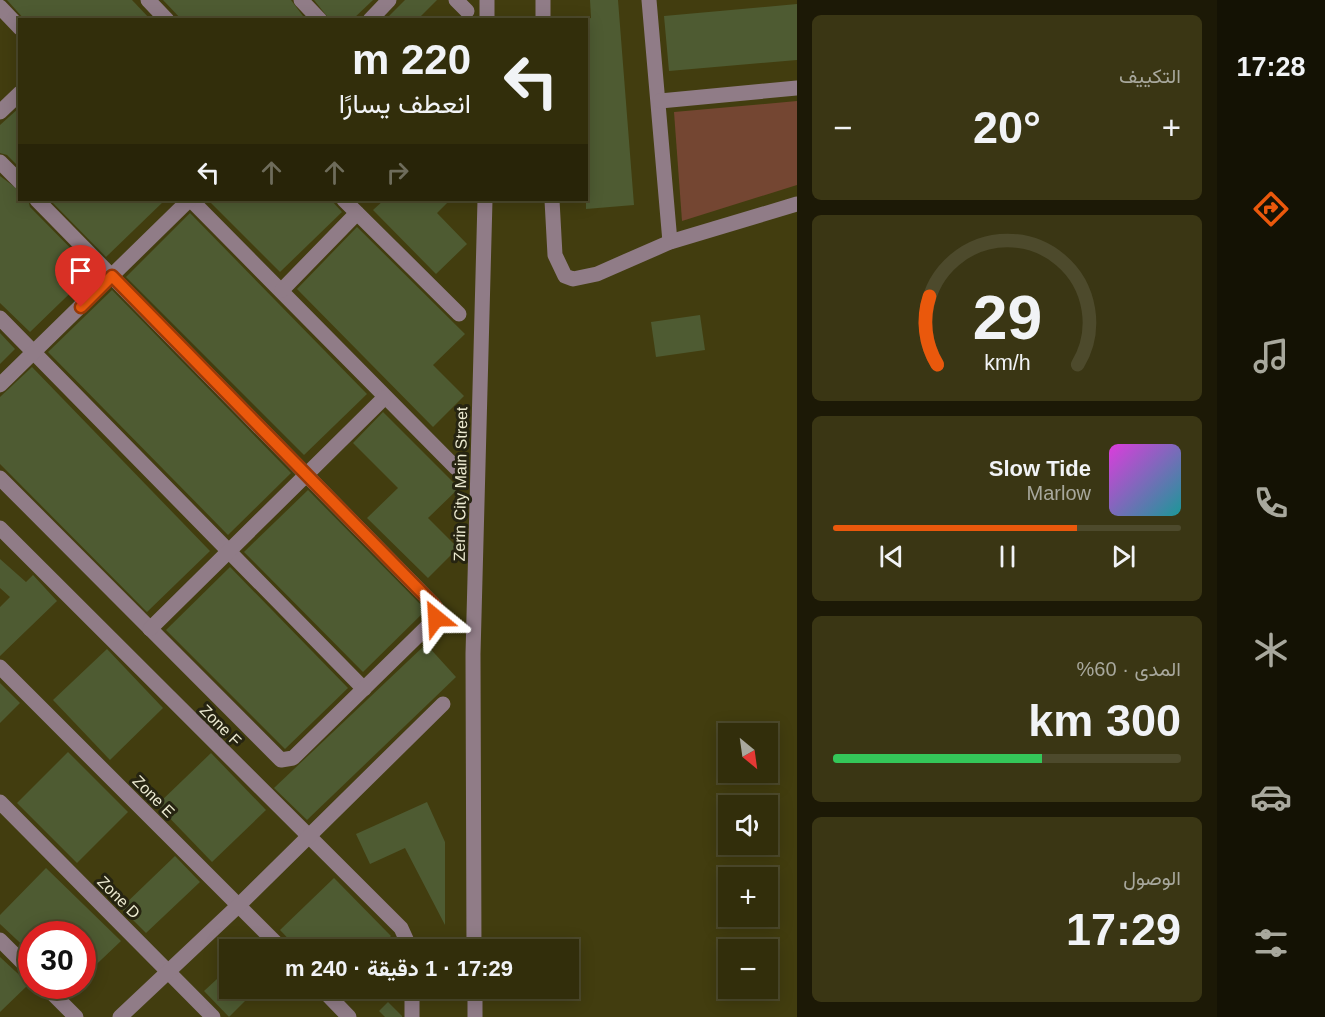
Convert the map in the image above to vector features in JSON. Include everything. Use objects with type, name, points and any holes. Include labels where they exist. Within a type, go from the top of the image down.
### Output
[{"type":"street","points":[[148,0],[165,18]]},
{"type":"street","points":[[301,0],[318,18]]},
{"type":"street","points":[[372,18],[389,0]]},
{"type":"street","points":[[487,0],[487,18]]},
{"type":"street","points":[[543,0],[543,18]]},
{"type":"street","points":[[649,0],[660,101],[670,242]]},
{"type":"street","points":[[0,7],[18,26]]},
{"type":"street","points":[[660,101],[797,88]]},
{"type":"street","points":[[0,112],[18,95]]},
{"type":"street","points":[[0,162],[18,180]]},
{"type":"street","points":[[0,478],[277,758],[284,761],[293,758],[431,626],[438,611],[38,201]]},
{"type":"street","points":[[0,385],[189,201]]},
{"type":"street","points":[[191,201],[282,290],[384,398],[456,468]]},
{"type":"street","points":[[345,201],[459,314]]},
{"type":"street","name":"Zerin City Main Street","points":[[474,939],[474,654],[485,201]]},
{"type":"street","points":[[552,201],[555,255],[565,276],[573,279],[597,274],[670,242],[797,204]]},
{"type":"street","points":[[282,290],[357,213]]},
{"type":"street","points":[[0,318],[364,689]]},
{"type":"street","points":[[150,629],[227,550],[384,398]]},
{"type":"street","name":"Zone F","points":[[0,528],[307,838],[401,928],[406,939]]},
{"type":"street","name":"Zone E","points":[[0,667],[272,939]]},
{"type":"street","points":[[120,1017],[239,905],[442,704]]},
{"type":"street","name":"Zone D","points":[[0,802],[213,1017]]},
{"type":"street","points":[[0,940],[18,958]]},
{"type":"street","points":[[58,999],[76,1017]]},
{"type":"street","points":[[332,999],[349,1017]]},
{"type":"street","points":[[412,999],[412,1017]]},
{"type":"street","points":[[474,999],[475,1017]]},
{"type":"shaded area","points":[[797,101],[797,185],[682,221],[674,112]]},
{"type":"building","points":[[7,0],[132,0],[149,18],[23,18]]},
{"type":"building","points":[[163,0],[291,0],[304,18],[180,18]]},
{"type":"building","points":[[314,0],[373,0],[354,18],[328,18]]},
{"type":"building","points":[[405,0],[437,0],[419,18],[387,18]]},
{"type":"building","points":[[590,0],[618,0],[634,205],[586,209],[586,201],[588,201],[588,19],[591,18]]},
{"type":"building","points":[[797,4],[797,60],[669,71],[664,16]]},
{"type":"building","points":[[18,109],[18,166],[7,155],[0,153],[0,125]]},
{"type":"building","points":[[0,176],[18,190],[18,201],[28,201],[30,207],[93,271],[30,332],[0,303]]},
{"type":"building","points":[[51,201],[164,201],[106,257]]},
{"type":"building","points":[[209,201],[332,201],[342,212],[280,272]]},
{"type":"building","points":[[383,201],[449,201],[437,213],[467,244],[436,274],[373,210]]},
{"type":"building","points":[[190,213],[367,394],[304,455],[126,277]]},
{"type":"building","points":[[357,227],[465,334],[433,365],[464,396],[433,427],[297,289]]},
{"type":"building","points":[[112,290],[291,473],[228,535],[48,352]]},
{"type":"building","points":[[700,315],[705,350],[656,357],[651,322]]},
{"type":"building","points":[[0,333],[15,349],[0,364]]},
{"type":"building","points":[[32,367],[210,551],[147,612],[0,464],[0,397]]},
{"type":"building","points":[[383,412],[459,488],[428,518],[458,548],[428,578],[367,518],[398,488],[353,443]]},
{"type":"building","points":[[308,490],[426,610],[363,672],[244,552]]},
{"type":"building","points":[[0,559],[26,582],[33,575],[57,601],[0,656],[0,607],[10,597],[0,588]]},
{"type":"building","points":[[230,567],[348,688],[285,749],[166,630]]},
{"type":"building","points":[[426,644],[456,677],[307,820],[274,788]]},
{"type":"building","points":[[107,649],[163,708],[110,760],[53,700]]},
{"type":"building","points":[[0,683],[20,703],[0,723]]},
{"type":"building","points":[[68,752],[128,812],[77,863],[17,803]]},
{"type":"building","points":[[211,753],[266,810],[212,862],[157,805]]},
{"type":"building","points":[[427,802],[445,842],[445,925],[405,848],[370,864],[356,834]]},
{"type":"building","points":[[175,856],[200,882],[146,933],[121,908]]},
{"type":"building","points":[[46,868],[121,941],[96,965],[96,921],[18,921],[18,941],[0,924],[0,915]]},
{"type":"building","points":[[334,878],[391,936],[388,939],[289,939],[280,930]]},
{"type":"building","points":[[0,957],[18,974],[18,995],[0,1012]]},
{"type":"building","points":[[219,977],[219,999],[247,999],[229,1017],[204,991]]},
{"type":"building","points":[[388,1002],[402,1017],[385,1017],[379,1011]]},
{"type":"route","points":[[81,307],[112,276],[434,605],[438,611],[436,618]]}]
